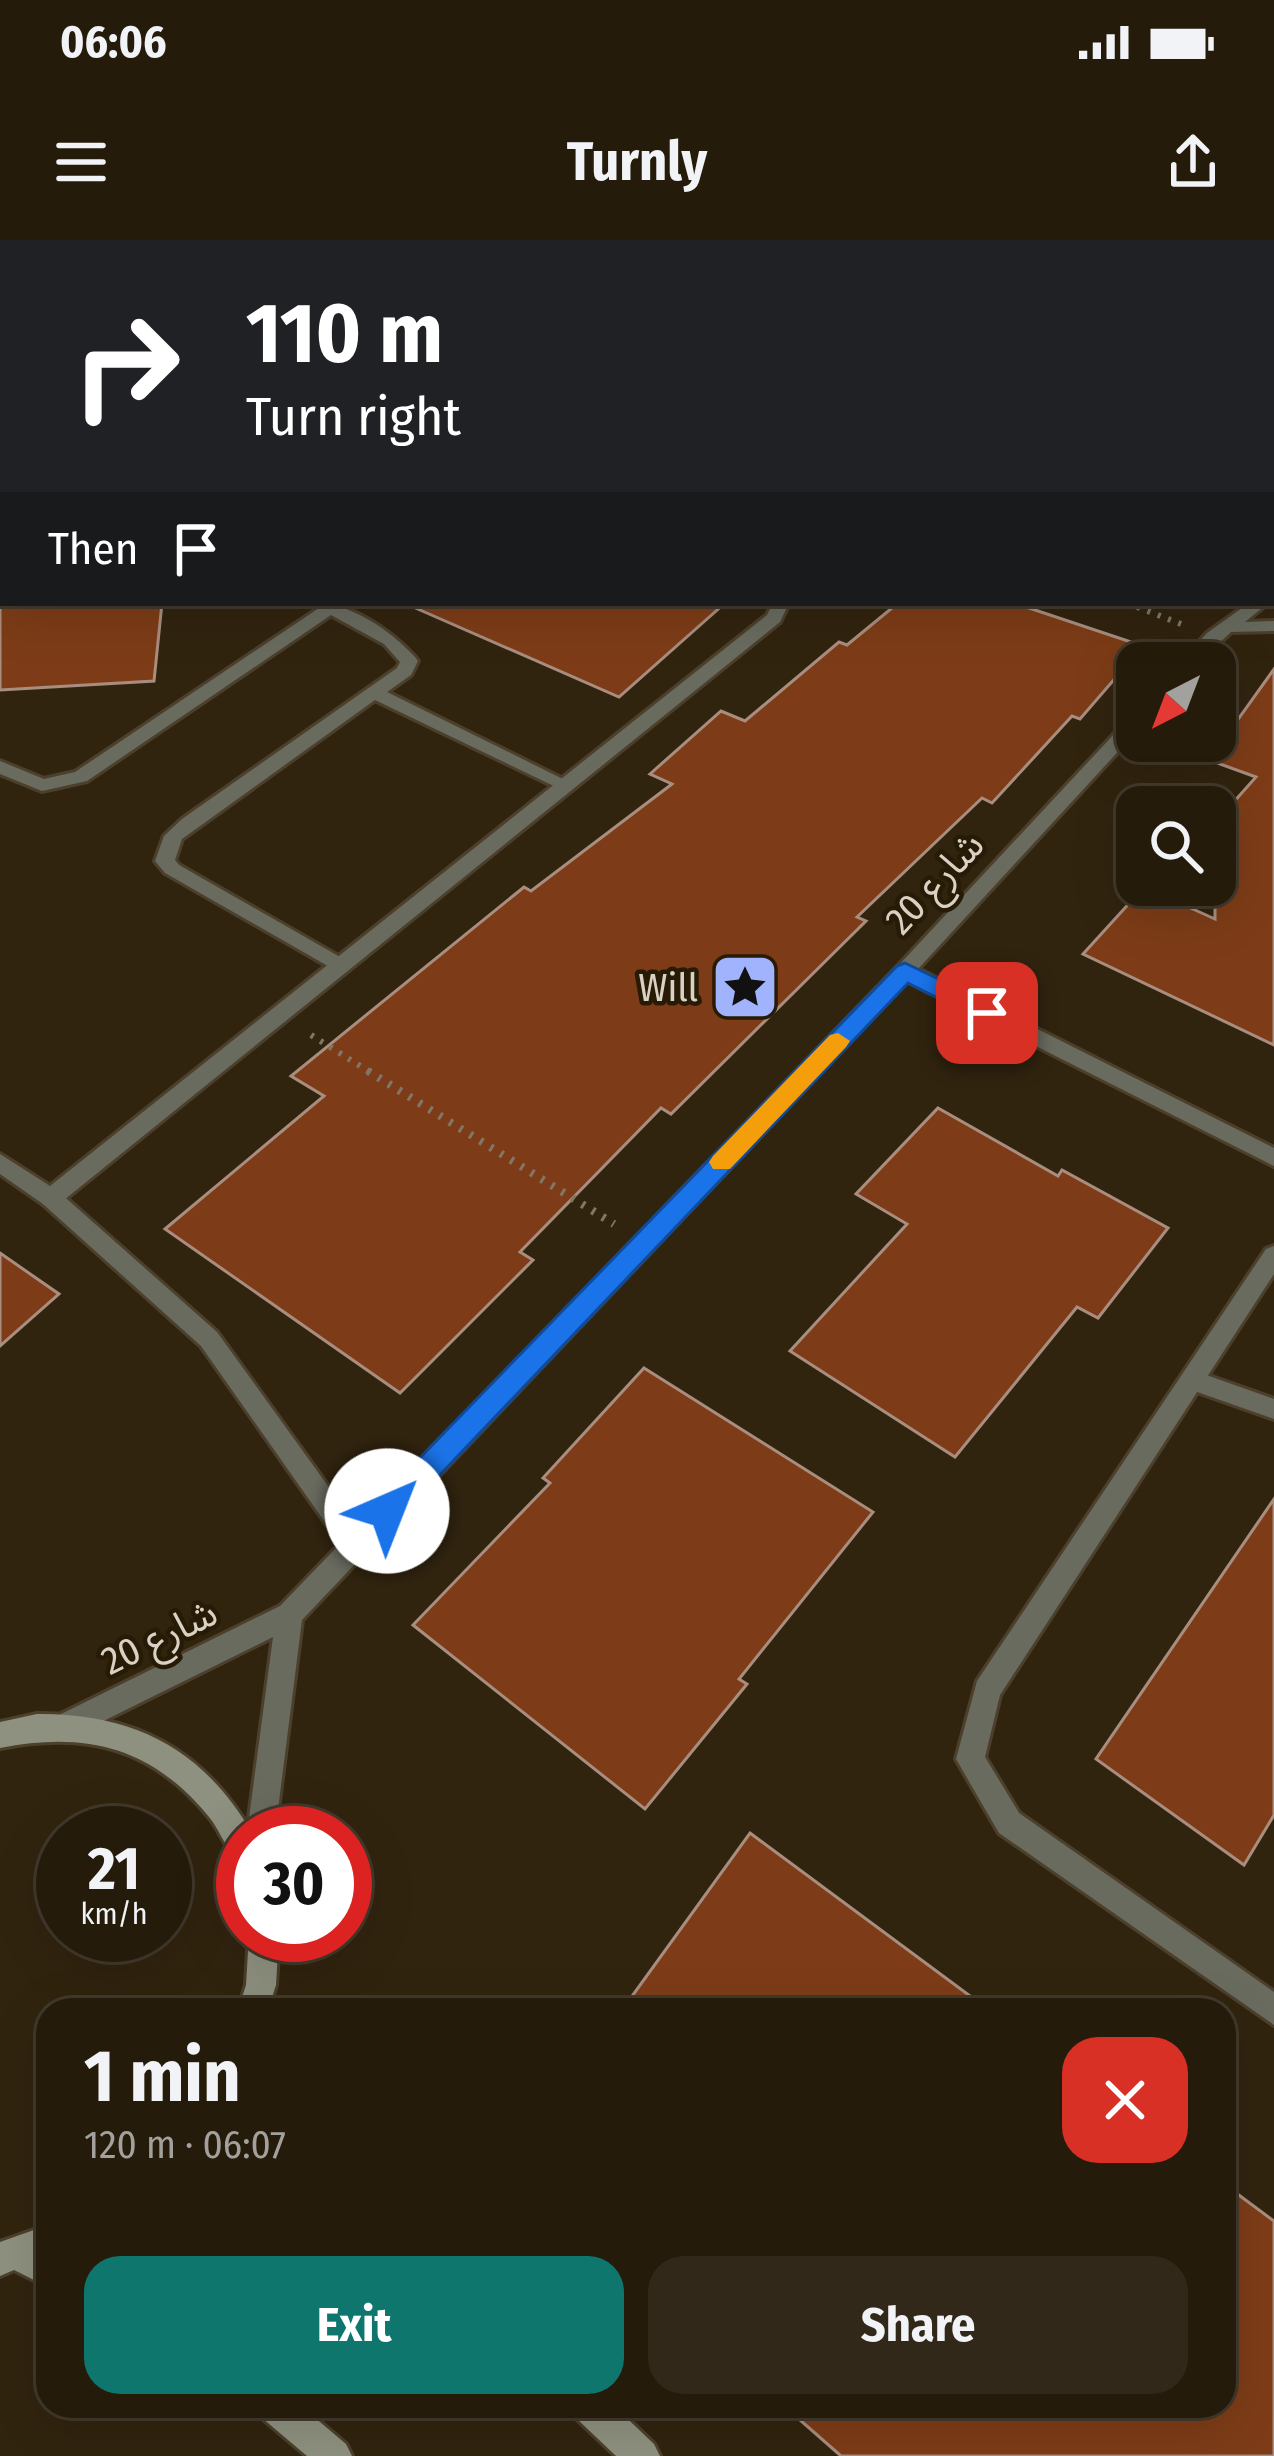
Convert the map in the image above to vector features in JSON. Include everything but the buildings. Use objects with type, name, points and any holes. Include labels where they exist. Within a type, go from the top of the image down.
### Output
[{"type":"street","points":[[0,767],[42,785],[81,777],[326,606]]},
{"type":"street","points":[[329,606],[404,652],[409,661],[405,670],[189,823],[173,836],[165,860],[172,869],[340,966]]},
{"type":"street","points":[[51,1198],[774,618],[780,606]]},
{"type":"street","points":[[1220,632],[1226,606]]},
{"type":"street","points":[[1210,642],[1256,606]]},
{"type":"street","points":[[1220,632],[1274,626]]},
{"type":"street","points":[[377,694],[566,785]]},
{"type":"street","name":"شارع 20","points":[[63,1727],[289,1616],[905,971],[1116,742]]},
{"type":"street","points":[[905,971],[1274,1159]]},
{"type":"street","points":[[0,1162],[51,1198],[209,1339],[355,1544]]},
{"type":"street","points":[[1274,1255],[987,1690],[970,1759],[1009,1823],[1274,2010]]},
{"type":"street","points":[[1195,1381],[1268,1411],[1274,1409]]},
{"type":"street","points":[[264,1806],[289,1616]]},
{"type":"street","points":[[8,1729],[63,1727],[128,1737],[183,1767],[222,1806]]},
{"type":"street","points":[[263,1998],[264,1962]]},
{"type":"street","points":[[288,2418],[334,2456]]},
{"type":"street","points":[[601,2418],[642,2456]]},
{"type":"path","points":[[1137,606],[1220,632]]},
{"type":"path","points":[[279,1016],[644,1243]]},
{"type":"slow traffic","points":[[722,1162],[838,1041]]},
{"type":"place","name":"Will","points":[[745,987]]},
{"type":"route","points":[[387,1511],[905,971],[987,1013]]}]
